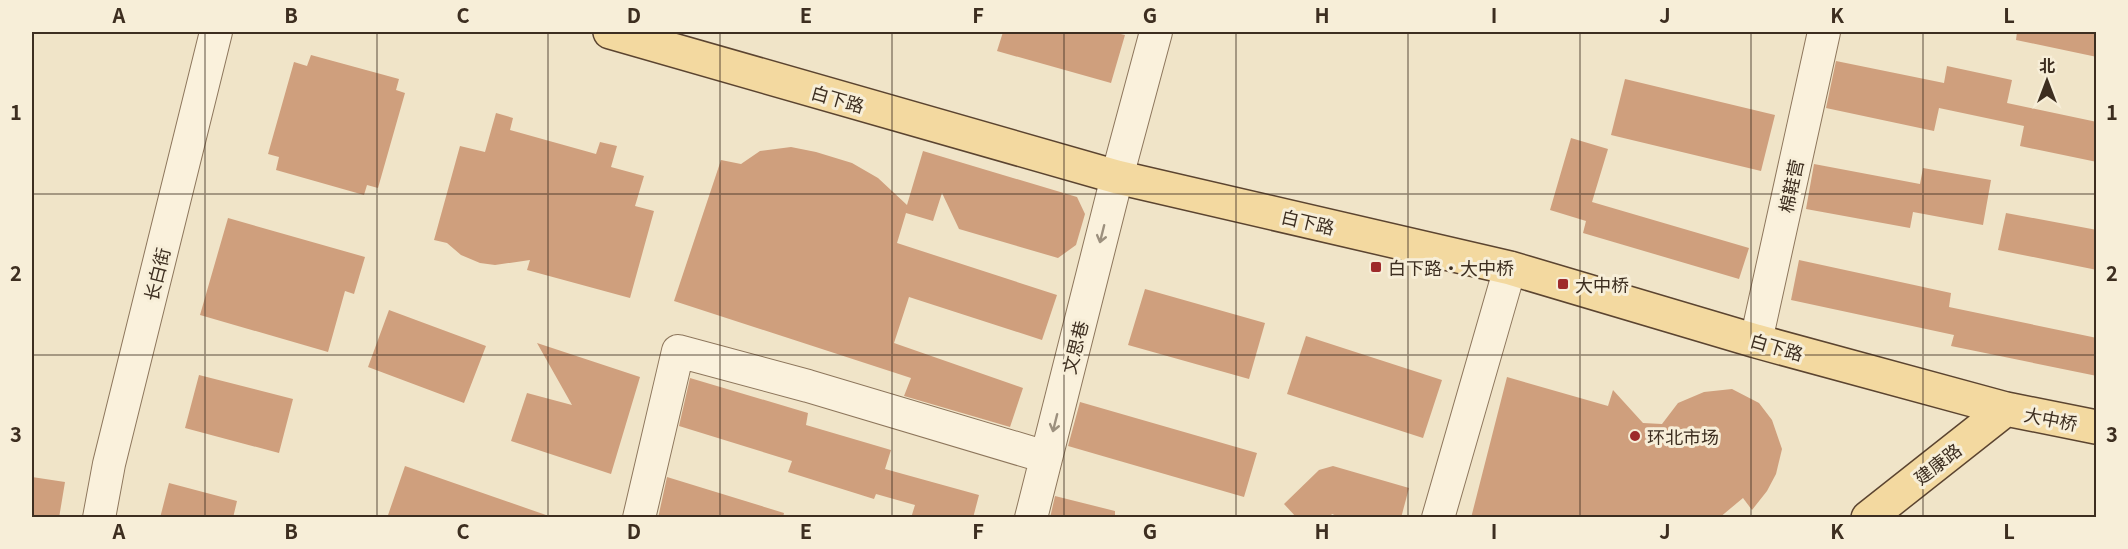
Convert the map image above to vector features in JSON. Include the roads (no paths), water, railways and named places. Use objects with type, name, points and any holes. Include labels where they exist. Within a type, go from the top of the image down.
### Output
[{"type":"main road","name":"白下路","points":[[610,32],[1117,177],[1510,267],[1756,340],[2006,409]]},
{"type":"main road","name":"大中桥","points":[[2006,409],[2097,427]]},
{"type":"main road","name":"建康路","points":[[1868,518],[2006,409]]},
{"type":"street","name":"长白街","points":[[99,518],[109,464],[216,32]]},
{"type":"street","name":"文思巷","points":[[1031,518],[1156,32]]},
{"type":"street","name":"棉鞋营","points":[[1756,340],[1824,32]]},
{"type":"street","points":[[1438,518],[1510,267]]},
{"type":"street","points":[[639,518],[678,351],[808,386],[1046,457]]},
{"type":"place","name":"白下路·大中桥","points":[[1376,267]]},
{"type":"place","name":"大中桥","points":[[1563,284]]},
{"type":"place","name":"环北市场","points":[[1635,436]]}]
